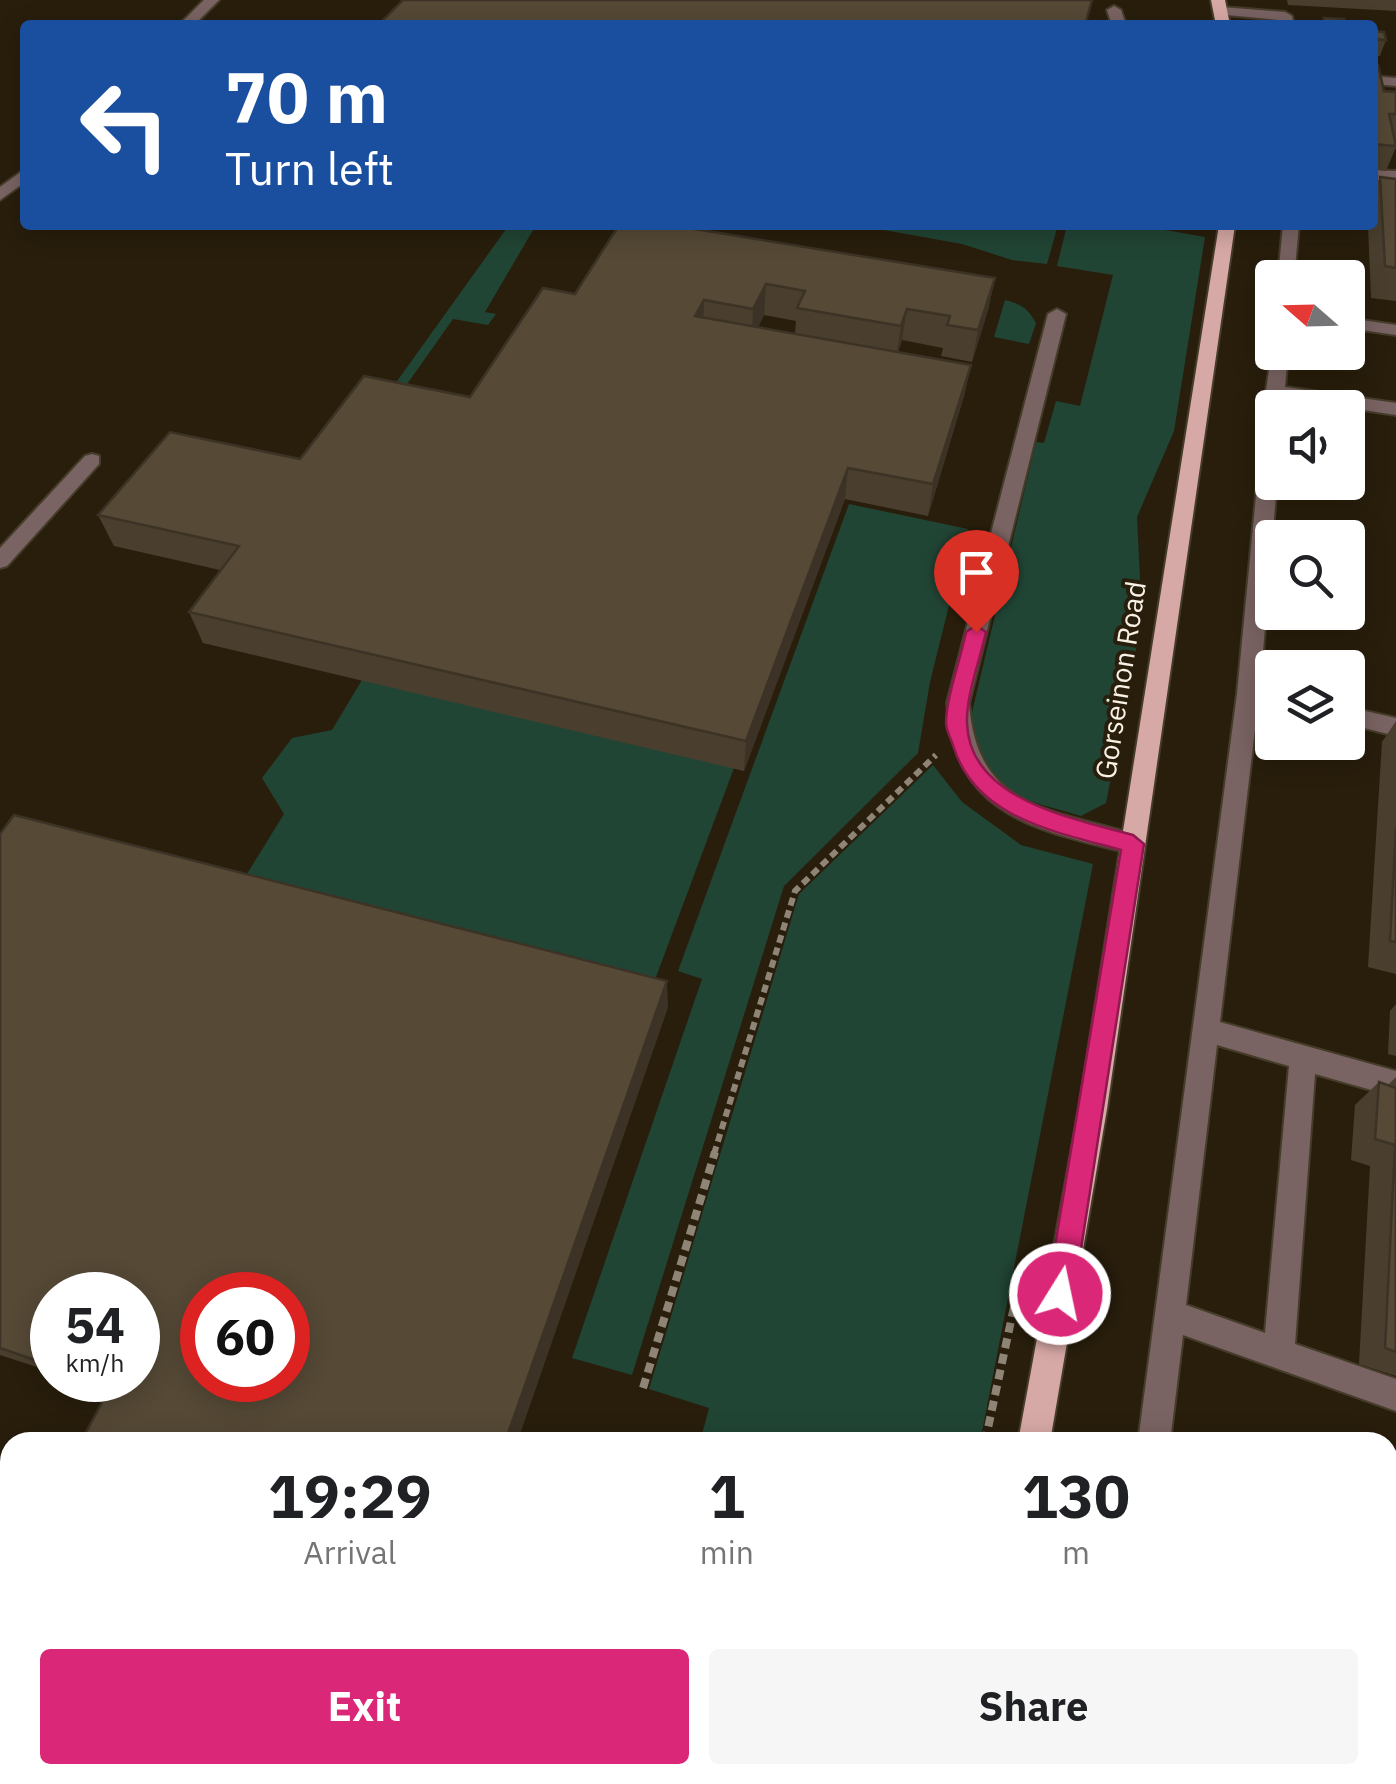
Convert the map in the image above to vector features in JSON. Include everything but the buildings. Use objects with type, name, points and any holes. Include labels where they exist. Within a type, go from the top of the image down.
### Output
[{"type":"main road","name":"Gorseinon Road","points":[[1036,1432],[1090,1128],[1226,230]]},
{"type":"street","points":[[191,20],[212,0]]},
{"type":"street","points":[[1114,10],[1117,20]]},
{"type":"street","points":[[1221,12],[1285,16],[1286,20]]},
{"type":"street","points":[[1287,260],[1290,230]]},
{"type":"street","points":[[1057,314],[958,703],[958,733],[978,777],[1015,807],[1060,825],[1133,844]]},
{"type":"street","points":[[1365,325],[1396,330]]},
{"type":"street","points":[[1365,406],[1396,409]]},
{"type":"street","points":[[0,561],[92,460]]},
{"type":"street","points":[[1262,650],[1269,500]]},
{"type":"street","points":[[1365,720],[1396,727]]},
{"type":"street","points":[[1155,1432],[1205,1030],[1255,727]]},
{"type":"street","points":[[1205,1030],[1396,1084]]},
{"type":"street","points":[[1279,1354],[1303,1058]]},
{"type":"street","points":[[1170,1315],[1396,1395]]},
{"type":"path","points":[[644,1388],[796,891],[958,733]]},
{"type":"green space","points":[[505,230],[533,230],[485,312],[496,314],[488,325],[453,319],[405,387],[395,384]]},
{"type":"green space","points":[[884,230],[1057,230],[1047,264],[1012,260],[962,244]]},
{"type":"green space","points":[[1066,230],[1165,230],[1205,237],[1174,431],[1137,517],[1142,619],[1106,803],[1081,816],[1023,798],[997,782],[977,752],[968,729],[1036,442],[1044,443],[1056,401],[1080,406],[1113,275],[1057,266]]},
{"type":"green space","points":[[1005,300],[1024,307],[1036,323],[1029,344],[994,337]]},
{"type":"green space","points":[[849,504],[968,529],[930,682],[918,753],[784,886],[632,1375],[572,1358],[702,979],[678,971]]},
{"type":"green space","points":[[362,680],[734,768],[647,1001],[234,895],[284,814],[262,778],[292,738],[332,730]]},
{"type":"green space","points":[[933,765],[962,802],[1021,845],[1093,864],[982,1432],[703,1432],[709,1408],[649,1389],[799,894]]},
{"type":"route","points":[[976,632],[956,724],[978,777],[1015,807],[1037,817],[1133,844],[1060,1294]]}]
